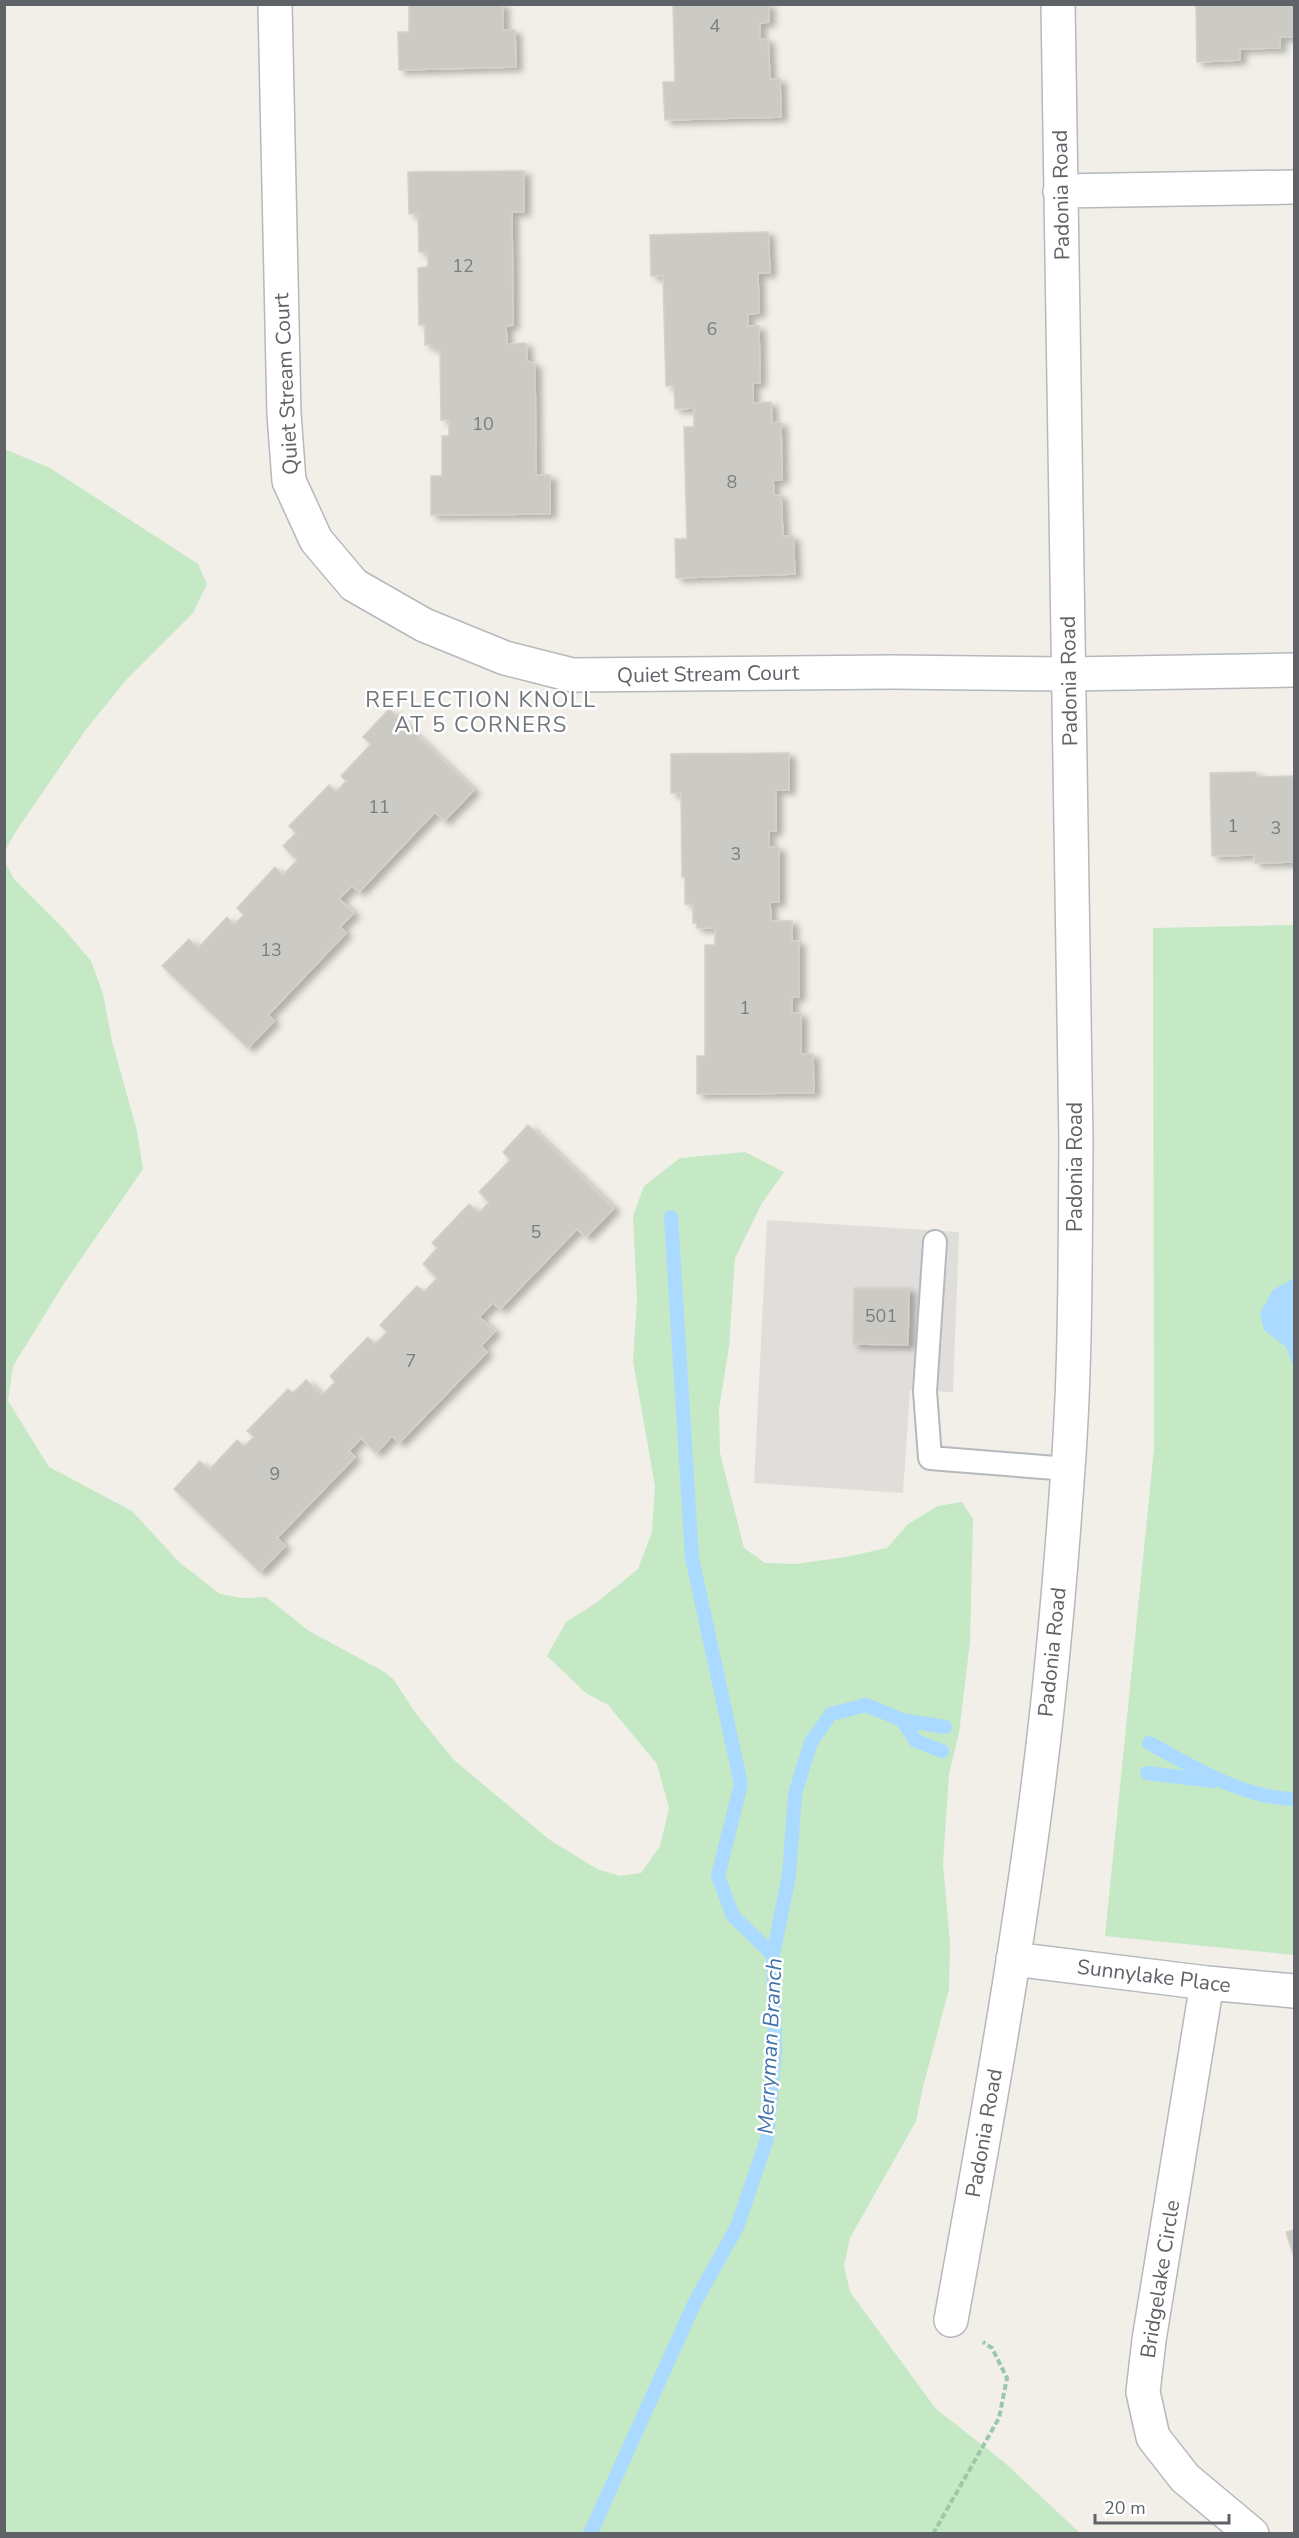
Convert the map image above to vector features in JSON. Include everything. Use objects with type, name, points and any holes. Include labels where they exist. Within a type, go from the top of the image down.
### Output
[{"type":"street","name":"Quiet Stream Court","points":[[275,4],[284,414],[290,481],[316,540],[354,585],[424,626],[505,658],[572,675],[893,672],[1070,674],[1294,670]]},
{"type":"street","name":"Padonia Road","points":[[951,2320],[1013,1959],[1032,1831],[1043,1741],[1068,1468],[1074,1312],[1076,1142],[1058,4]]},
{"type":"street","points":[[1060,191],[1294,187]]},
{"type":"street","name":"Sunnylake Place","points":[[1013,1959],[1207,1983],[1294,1991]]},
{"type":"street","name":"Bridgelake Circle","points":[[1207,1983],[1149,2340],[1143,2392],[1153,2437],[1185,2478],[1252,2534]]},
{"type":"lane","points":[[935,1242],[925,1390],[930,1458],[1068,1468]]},
{"type":"path","points":[[933,2534],[999,2418],[1007,2378],[992,2348],[951,2320]]},
{"type":"shaded area","points":[[767,1220],[959,1232],[953,1392],[910,1390],[903,1493],[754,1483]]},
{"type":"green space","points":[[4,449],[50,468],[198,564],[207,584],[193,613],[127,679],[87,728],[16,831],[5,851]]},
{"type":"green space","points":[[5,862],[14,879],[64,929],[91,961],[103,994],[112,1041],[137,1131],[143,1169],[65,1282],[13,1366],[8,1401],[49,1467],[132,1511],[179,1562],[220,1594],[242,1598],[266,1597],[309,1631],[383,1671],[394,1680],[414,1711],[454,1760],[550,1840],[597,1869],[620,1876],[641,1873],[660,1846],[669,1808],[657,1764],[608,1705],[586,1693],[547,1656],[566,1622],[596,1603],[638,1569],[652,1532],[655,1486],[633,1361],[637,1300],[633,1216],[644,1186],[680,1158],[745,1152],[784,1172],[762,1203],[735,1258],[729,1347],[719,1409],[720,1453],[744,1548],[765,1563],[795,1564],[846,1557],[887,1548],[908,1524],[938,1506],[962,1502],[973,1519],[970,1642],[959,1733],[949,1774],[943,1863],[950,1944],[949,1989],[916,2121],[850,2238],[844,2266],[850,2292],[936,2409],[1004,2462],[1080,2533],[5,2533]]},
{"type":"green space","points":[[1294,925],[1294,1955],[1105,1936],[1154,1449],[1153,928]]},
{"type":"water","points":[[1294,1278],[1294,1368],[1286,1347],[1264,1330],[1260,1313],[1273,1290]]},
{"type":"building","points":[[409,4],[503,4],[503,30],[515,30],[516,67],[399,70],[398,32],[409,32]]},
{"type":"building","points":[[673,4],[769,4],[769,22],[760,23],[760,39],[768,39],[770,79],[780,79],[781,117],[665,120],[663,82],[675,82]]},
{"type":"building","points":[[1196,4],[1294,4],[1294,37],[1280,37],[1280,48],[1240,49],[1240,60],[1197,62]]},
{"type":"building","points":[[524,171],[524,212],[512,212],[513,325],[506,326],[507,344],[526,343],[527,361],[535,364],[536,475],[550,475],[550,514],[431,515],[431,476],[442,476],[442,436],[449,436],[449,420],[441,420],[440,350],[434,350],[434,345],[425,345],[425,324],[419,325],[418,268],[428,267],[428,252],[419,252],[418,213],[409,214],[408,172]]},
{"type":"building","points":[[768,232],[770,273],[758,273],[759,313],[748,314],[748,326],[759,326],[760,383],[753,383],[753,403],[771,402],[772,423],[781,422],[782,480],[773,480],[774,495],[781,495],[783,536],[793,536],[795,574],[676,578],[675,539],[687,539],[684,427],[694,427],[694,408],[675,409],[674,385],[666,386],[663,276],[651,276],[650,235]]},
{"type":"building","points":[[389,709],[474,790],[444,821],[435,812],[359,892],[352,886],[339,899],[354,913],[340,927],[346,933],[268,1015],[274,1021],[248,1048],[162,966],[189,939],[198,948],[227,917],[234,924],[244,915],[237,908],[275,867],[283,875],[297,860],[283,846],[296,833],[289,826],[329,785],[336,792],[346,781],[341,776],[371,744],[363,737]]},
{"type":"building","points":[[789,753],[789,790],[776,790],[776,831],[769,831],[769,847],[779,847],[779,902],[770,902],[771,921],[792,921],[792,941],[799,941],[799,997],[792,997],[792,1013],[801,1013],[801,1054],[813,1054],[814,1093],[697,1094],[697,1056],[705,1056],[705,945],[715,945],[715,928],[697,928],[697,923],[693,923],[693,904],[685,904],[685,877],[682,877],[681,793],[671,793],[671,754]]},
{"type":"building","points":[[1256,772],[1256,777],[1294,776],[1294,862],[1255,863],[1254,855],[1212,856],[1210,773]]},
{"type":"building","points":[[528,1125],[614,1208],[586,1237],[577,1229],[500,1309],[493,1303],[479,1317],[495,1331],[481,1346],[487,1352],[399,1443],[392,1436],[376,1453],[361,1438],[349,1451],[355,1457],[277,1538],[285,1546],[260,1572],[174,1489],[200,1461],[209,1470],[237,1440],[244,1446],[254,1437],[247,1431],[288,1389],[293,1393],[306,1380],[322,1395],[335,1382],[330,1376],[368,1337],[375,1344],[387,1332],[380,1325],[417,1286],[424,1292],[437,1278],[423,1264],[437,1248],[432,1243],[469,1204],[479,1213],[489,1202],[479,1192],[510,1160],[503,1152]]},
{"type":"building","points":[[854,1288],[909,1288],[908,1345],[853,1344]]},
{"type":"building","points":[[1294,2230],[1294,2257],[1286,2232]]},
{"type":"waterway","points":[[671,1217],[692,1558],[741,1784],[718,1876],[733,1916],[773,1955]]},
{"type":"waterway","name":"Merryman Branch","points":[[590,2534],[695,2302],[737,2227],[767,2139],[775,2048],[773,1955],[789,1875],[795,1794],[811,1742],[831,1714],[866,1705],[902,1720],[945,1727]]},
{"type":"waterway","name":"Merryman Branch","points":[[902,1720],[916,1741],[942,1751]]},
{"type":"waterway","name":"Merryman Branch","points":[[1149,1743],[1237,1787],[1256,1793],[1294,1799]]},
{"type":"waterway","name":"Merryman Branch","points":[[1147,1773],[1213,1781]]},
{"type":"district","name":"REFLECTION KNOLL AT 5 CORNERS","points":[[481,712]]}]
